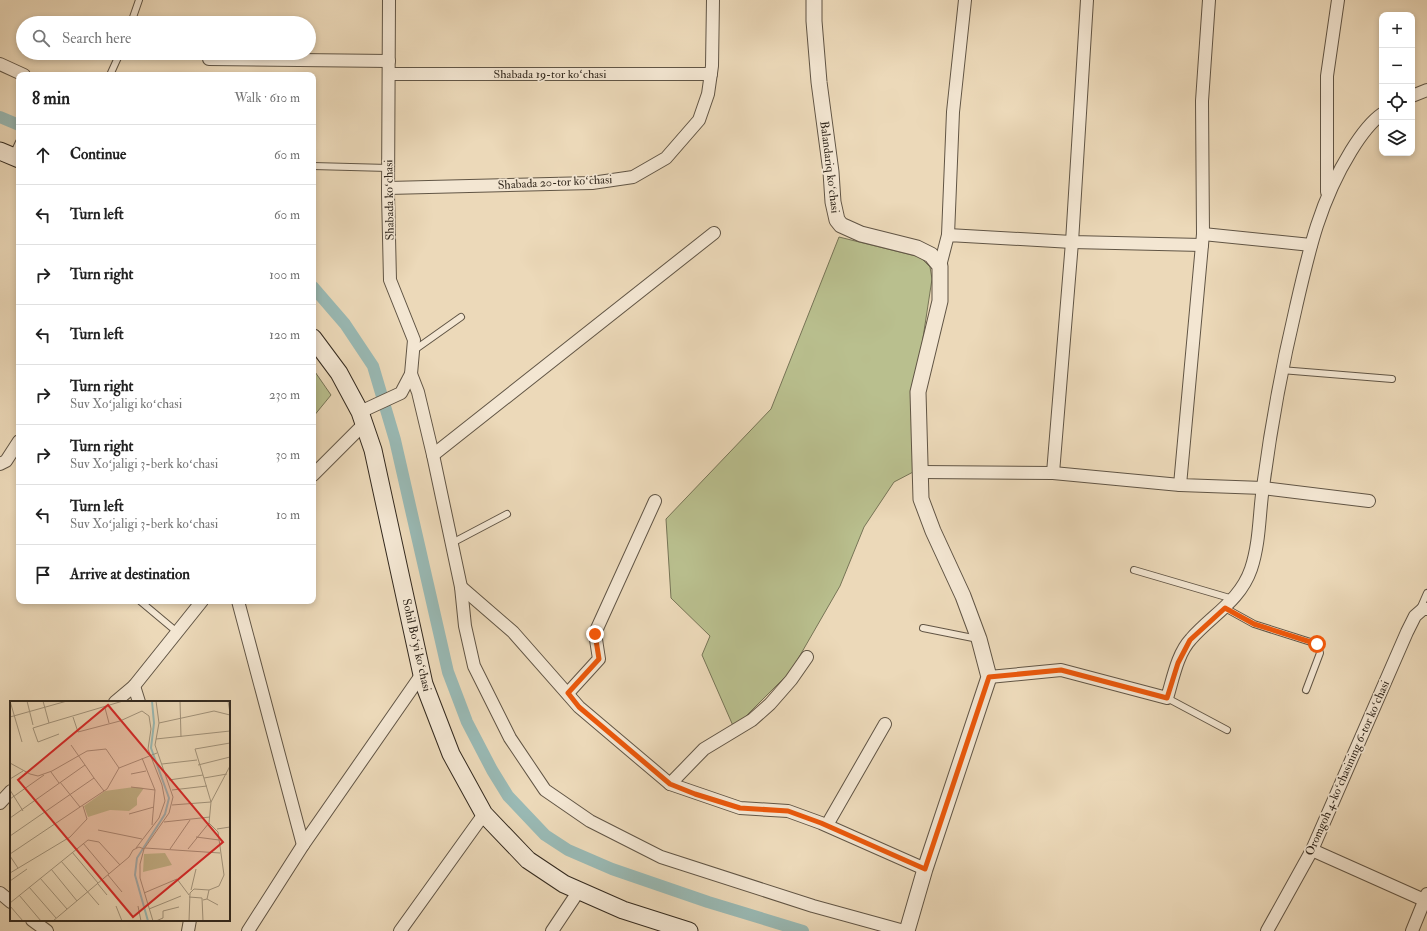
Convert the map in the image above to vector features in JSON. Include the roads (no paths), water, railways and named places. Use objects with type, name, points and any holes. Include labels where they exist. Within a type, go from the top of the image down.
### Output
[{"type":"main road","name":"Sohil Boʻyi koʻchasi","points":[[316,342],[339,373],[362,418],[373,450],[424,684],[451,754],[484,814],[528,860],[578,892],[652,925],[689,931]]},
{"type":"street","name":"Shabada koʻchasi","points":[[362,418],[401,394],[411,374],[414,340],[390,280],[388,188],[389,0]]},
{"type":"street","name":"Shabada 20-tor koʻchasi","points":[[388,188],[592,183],[633,177],[666,158],[699,120],[708,94],[711,74],[713,0]]},
{"type":"street","name":"Balandariq koʻchasi","points":[[814,0],[814,21],[819,82],[831,172],[833,202],[837,220],[841,224],[861,234],[917,248],[931,255],[940,266]]},
{"type":"street","points":[[411,374],[418,392],[452,542],[461,587],[465,626],[474,666],[510,738],[545,790],[590,821],[661,857],[813,906],[906,931],[989,677],[979,640],[964,596],[933,531],[921,499],[918,392],[940,301],[940,266],[948,235],[953,112],[965,0]]},
{"type":"street","points":[[1053,473],[1072,242],[1088,0]]},
{"type":"street","points":[[1180,485],[1202,239],[1202,101],[1209,0]]},
{"type":"street","points":[[1327,196],[1327,76],[1338,0]]},
{"type":"street","points":[[298,60],[388,61]]},
{"type":"street","points":[[0,64],[17,72]]},
{"type":"street","name":"Shabada 19-tor koʻchasi","points":[[388,74],[711,74]]},
{"type":"street","points":[[1415,95],[1427,90]]},
{"type":"street","points":[[989,677],[1061,670],[1167,698],[1178,663],[1190,640],[1229,604],[1242,587],[1251,569],[1259,537],[1263,488],[1281,370],[1311,245],[1327,196],[1338,172],[1357,142],[1379,116]]},
{"type":"street","points":[[433,455],[714,233]]},
{"type":"street","points":[[948,235],[1072,242],[1202,239],[1311,245]]},
{"type":"street","points":[[316,472],[362,418]]},
{"type":"street","points":[[0,464],[6,461],[16,446]]},
{"type":"street","points":[[921,472],[1053,473],[1180,485],[1263,488],[1369,501]]},
{"type":"street","points":[[568,693],[599,659],[595,634],[655,501]]},
{"type":"street","points":[[461,587],[512,632],[579,707],[670,784],[695,794],[740,808],[788,811],[827,825],[925,869]]},
{"type":"street","points":[[116,701],[134,686],[200,604]]},
{"type":"street","points":[[239,604],[303,845]]},
{"type":"street","name":"Oromgoh 4-koʻchasining 6-tor koʻchasi","points":[[1267,931],[1312,850],[1407,632],[1415,616],[1423,611]]},
{"type":"street","points":[[670,784],[704,749],[752,720],[770,704],[791,680],[807,657]]},
{"type":"street","points":[[248,931],[303,845],[422,674]]},
{"type":"street","points":[[134,686],[140,701]]},
{"type":"street","points":[[827,825],[885,724]]},
{"type":"street","points":[[0,802],[10,792]]},
{"type":"street","points":[[400,931],[484,814]]},
{"type":"street","points":[[1312,850],[1426,897],[1423,914],[1412,931]]},
{"type":"street","points":[[552,931],[578,892]]},
{"type":"street","points":[[0,894],[10,901]]},
{"type":"street","points":[[35,921],[47,931]]},
{"type":"street","points":[[188,931],[190,921]]},
{"type":"lane","points":[[134,16],[140,0]]},
{"type":"lane","points":[[112,72],[118,60]]},
{"type":"lane","points":[[316,166],[388,168]]},
{"type":"lane","points":[[413,351],[461,318]]},
{"type":"lane","points":[[1281,370],[1392,379]]},
{"type":"lane","points":[[452,542],[507,514]]},
{"type":"lane","points":[[1134,570],[1229,604],[1254,624],[1317,644],[1320,653],[1306,690]]},
{"type":"lane","points":[[1423,611],[1427,593]]},
{"type":"lane","points":[[144,604],[177,632]]},
{"type":"lane","points":[[923,628],[979,640]]},
{"type":"lane","points":[[1167,698],[1227,730]]},
{"type":"waterway","points":[[0,117],[16,124]]},
{"type":"waterway","points":[[316,290],[345,324],[373,366],[395,440],[448,672],[467,722],[492,770],[508,796],[545,835],[568,850],[612,869],[708,902],[803,931]]}]
